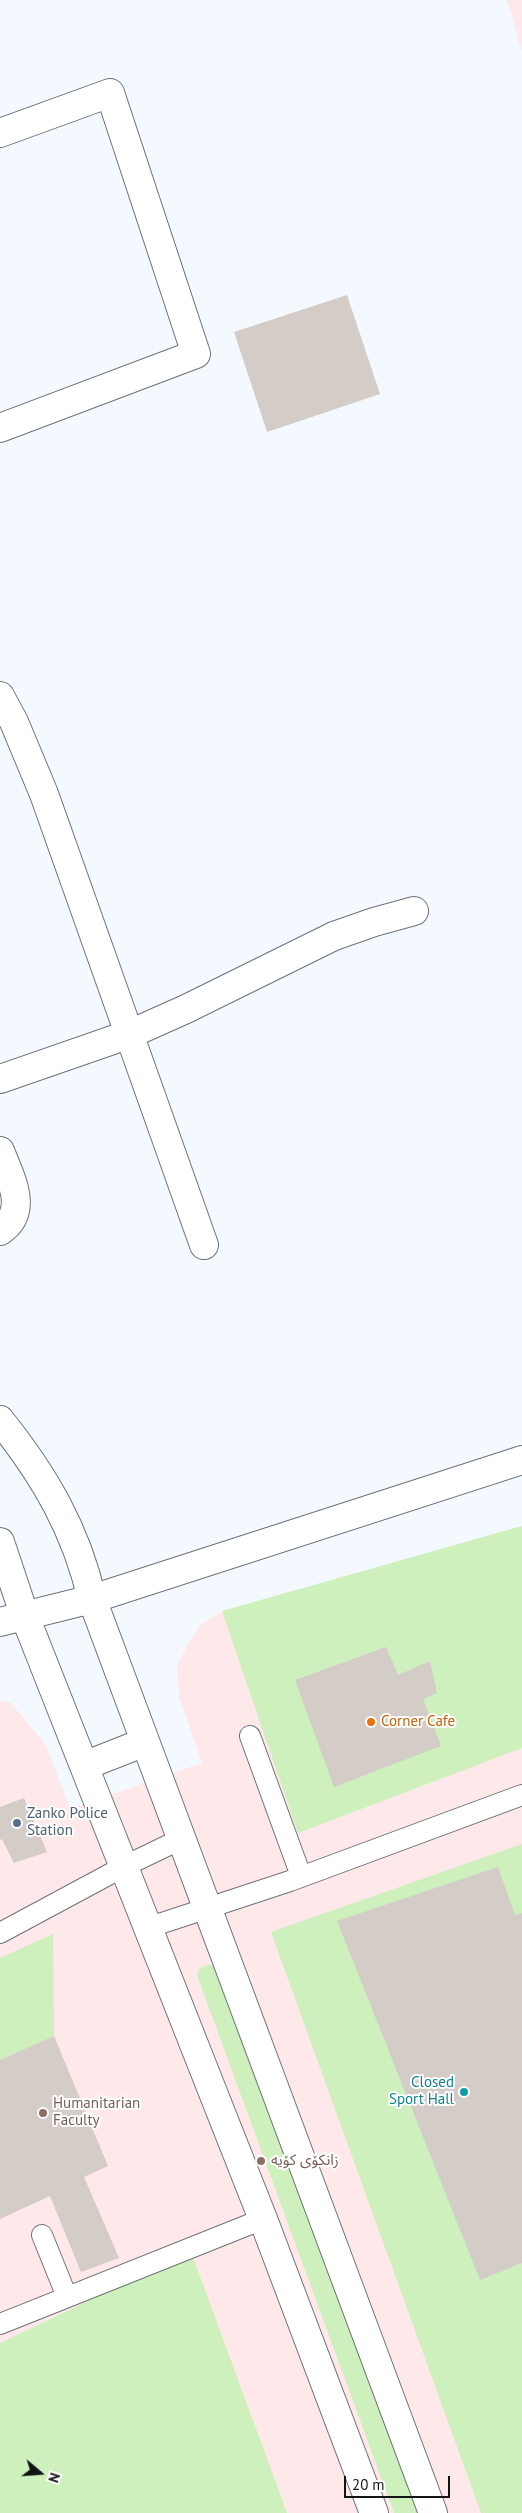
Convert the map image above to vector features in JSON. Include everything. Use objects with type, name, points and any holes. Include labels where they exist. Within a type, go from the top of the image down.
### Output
[{"type":"street","points":[[0,133],[110,93],[196,354],[0,428]]},
{"type":"street","points":[[0,696],[7,724],[44,794],[204,1245]]},
{"type":"street","points":[[0,1079],[130,1034],[186,1009],[334,936],[414,911]]},
{"type":"street","points":[[0,1151],[13,1185],[16,1201],[13,1218],[0,1231]]},
{"type":"street","points":[[0,1420],[39,1472],[68,1523],[83,1562],[92,1599],[433,2513]]},
{"type":"street","points":[[12,1618],[92,1599],[522,1460]]},
{"type":"street","points":[[0,1542],[12,1618],[84,1766],[263,2219],[374,2513]]},
{"type":"street","points":[[84,1766],[145,1742]]},
{"type":"lane","points":[[250,1736],[301,1876]]},
{"type":"lane","points":[[147,1928],[301,1876],[522,1795]]},
{"type":"lane","points":[[0,1933],[123,1867],[181,1840]]},
{"type":"lane","points":[[0,2324],[263,2219]]},
{"type":"lane","points":[[42,2235],[67,2297]]},
{"type":"shaded area","points":[[507,0],[522,0],[522,52]]},
{"type":"shaded area","name":"زانکۆی کۆیە","points":[[522,1526],[522,2513],[0,2513],[0,1701],[11,1703],[46,1745],[70,1808],[84,1804],[202,1763],[179,1696],[177,1667],[200,1625],[222,1611]]},
{"type":"green space","points":[[522,1526],[522,1748],[298,1833],[222,1611]]},
{"type":"green space","points":[[522,1844],[522,2513],[481,2513],[271,1932]]},
{"type":"green space","points":[[53,1934],[54,2036],[0,2060],[0,1958]]},
{"type":"green space","points":[[206,1965],[218,1965],[417,2513],[394,2513],[197,1975],[200,1968]]},
{"type":"green space","points":[[191,2252],[287,2513],[0,2513],[0,2343]]},
{"type":"building","points":[[347,295],[380,394],[267,432],[234,332]]},
{"type":"building","name":"Corner Cafe","points":[[386,1647],[398,1675],[430,1661],[437,1693],[423,1699],[441,1746],[334,1787],[295,1680]]},
{"type":"building","name":"Zanko Police Station","points":[[24,1798],[47,1852],[14,1863],[2,1839],[0,1840],[0,1807]]},
{"type":"building","name":"Closed Sport Hall","points":[[498,1867],[515,1915],[522,1913],[522,2263],[480,2280],[337,1921]]},
{"type":"building","name":"Humanitarian Faculty","points":[[54,2036],[108,2166],[84,2177],[119,2258],[81,2272],[50,2196],[0,2219],[0,2060]]},
{"type":"place","name":"Corner Cafe","points":[[371,1722]]},
{"type":"place","name":"Zanko Police Station","points":[[17,1823]]},
{"type":"place","name":"Closed Sport Hall","points":[[464,2092]]},
{"type":"place","name":"Humanitarian Faculty","points":[[43,2113]]},
{"type":"place","name":"زانکۆی کۆیە","points":[[261,2161]]}]
